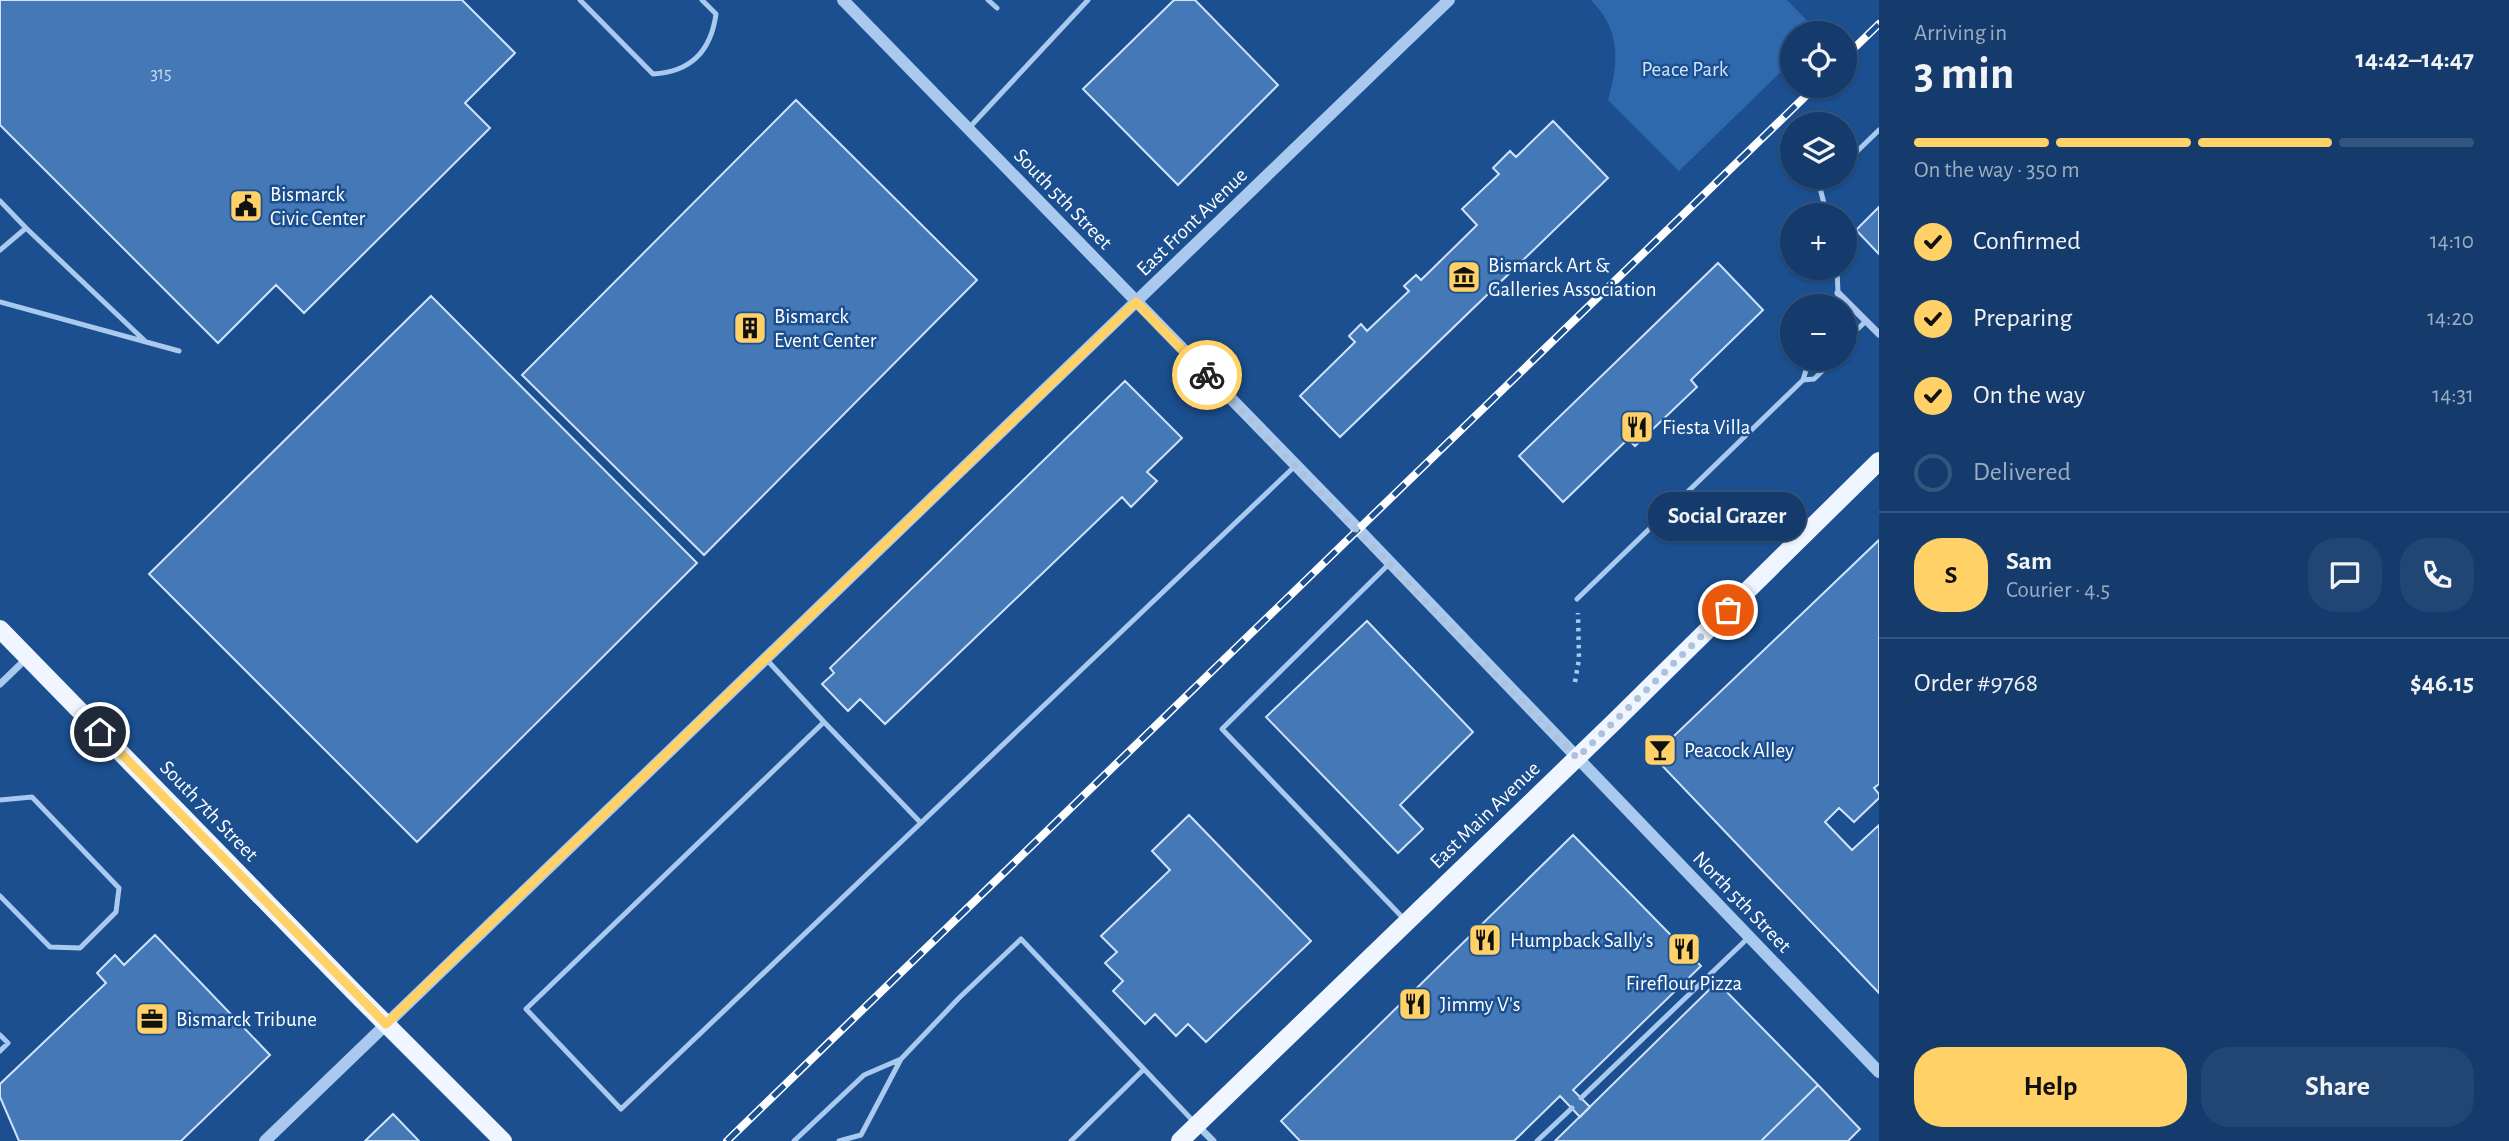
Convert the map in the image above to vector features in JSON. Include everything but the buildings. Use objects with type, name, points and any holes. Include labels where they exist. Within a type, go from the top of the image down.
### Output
[{"type":"main road","name":"East Main Avenue","points":[[1180,1141],[1577,758],[1879,461]]},
{"type":"main road","name":"South 7th Street","points":[[0,629],[503,1141]]},
{"type":"street","name":"South 5th Street","points":[[844,0],[1577,758]]},
{"type":"street","name":"East Front Avenue","points":[[265,1141],[1449,0]]},
{"type":"street","points":[[1838,293],[1879,334]]},
{"type":"street","points":[[0,684],[27,657]]},
{"type":"street","name":"North 5th Street","points":[[1577,758],[1879,1072]]},
{"type":"street","points":[[1197,1125],[1213,1141]]},
{"type":"lane","points":[[580,0],[653,74],[682,69],[709,43],[716,14],[702,0]]},
{"type":"lane","points":[[988,0],[997,8]]},
{"type":"lane","points":[[968,129],[1088,0]]},
{"type":"lane","points":[[1857,151],[1879,130]]},
{"type":"lane","points":[[0,201],[146,342]]},
{"type":"lane","points":[[0,250],[26,228]]},
{"type":"lane","points":[[1837,280],[1838,293]]},
{"type":"lane","points":[[0,302],[179,351]]},
{"type":"lane","points":[[1857,330],[1866,321]]},
{"type":"lane","points":[[1577,599],[1803,380],[1806,371]]},
{"type":"lane","points":[[1803,380],[1814,379],[1822,371]]},
{"type":"lane","points":[[824,722],[526,1009],[621,1109],[1296,466]]},
{"type":"lane","points":[[1390,563],[1222,729],[1407,922]]},
{"type":"lane","points":[[766,658],[921,823]]},
{"type":"lane","points":[[0,800],[32,797],[119,888],[116,912],[80,948],[50,947],[0,896]]},
{"type":"lane","points":[[1581,1098],[1749,937]]},
{"type":"lane","points":[[839,1141],[861,1135],[901,1059],[959,998],[1021,939],[1197,1125]]},
{"type":"lane","points":[[0,1035],[8,1043],[0,1051]]},
{"type":"lane","points":[[794,1141],[864,1074],[901,1059]]},
{"type":"lane","points":[[1071,1141],[1143,1070]]},
{"type":"lane","points":[[1536,1141],[1572,1108]]},
{"type":"lane","points":[[861,1135],[867,1141]]},
{"type":"path","points":[[1575,682],[1579,659],[1577,599]]},
{"type":"green space","name":"Peace Park","points":[[1591,0],[1787,0],[1807,21],[1780,21],[1780,73],[1679,171],[1608,100],[1614,72],[1615,47],[1608,23]]},
{"type":"railway","points":[[1857,45],[1879,24]]},
{"type":"railway","points":[[727,1141],[1804,98]]},
{"type":"way so far","points":[[1207,375],[1577,758],[1728,610]]},
{"type":"place","name":"Bismarck Civic Center","points":[[246,206]]},
{"type":"place","name":"Bismarck Art & Galleries Association","points":[[1464,277]]},
{"type":"place","name":"Bismarck Event Center","points":[[750,328]]},
{"type":"place","name":"Fiesta Villa","points":[[1637,427]]},
{"type":"place","name":"Social Grazer","points":[[1728,610]]},
{"type":"place","name":"Peacock Alley","points":[[1660,750]]},
{"type":"place","name":"Humpback Sally's","points":[[1485,940]]},
{"type":"place","name":"Fireflour Pizza","points":[[1684,949]]},
{"type":"place","name":"Jimmy V's","points":[[1415,1004]]},
{"type":"place","name":"Bismarck Tribune","points":[[152,1019]]},
{"type":"route","points":[[100,732],[386,1024],[1136,302],[1207,375]]}]
